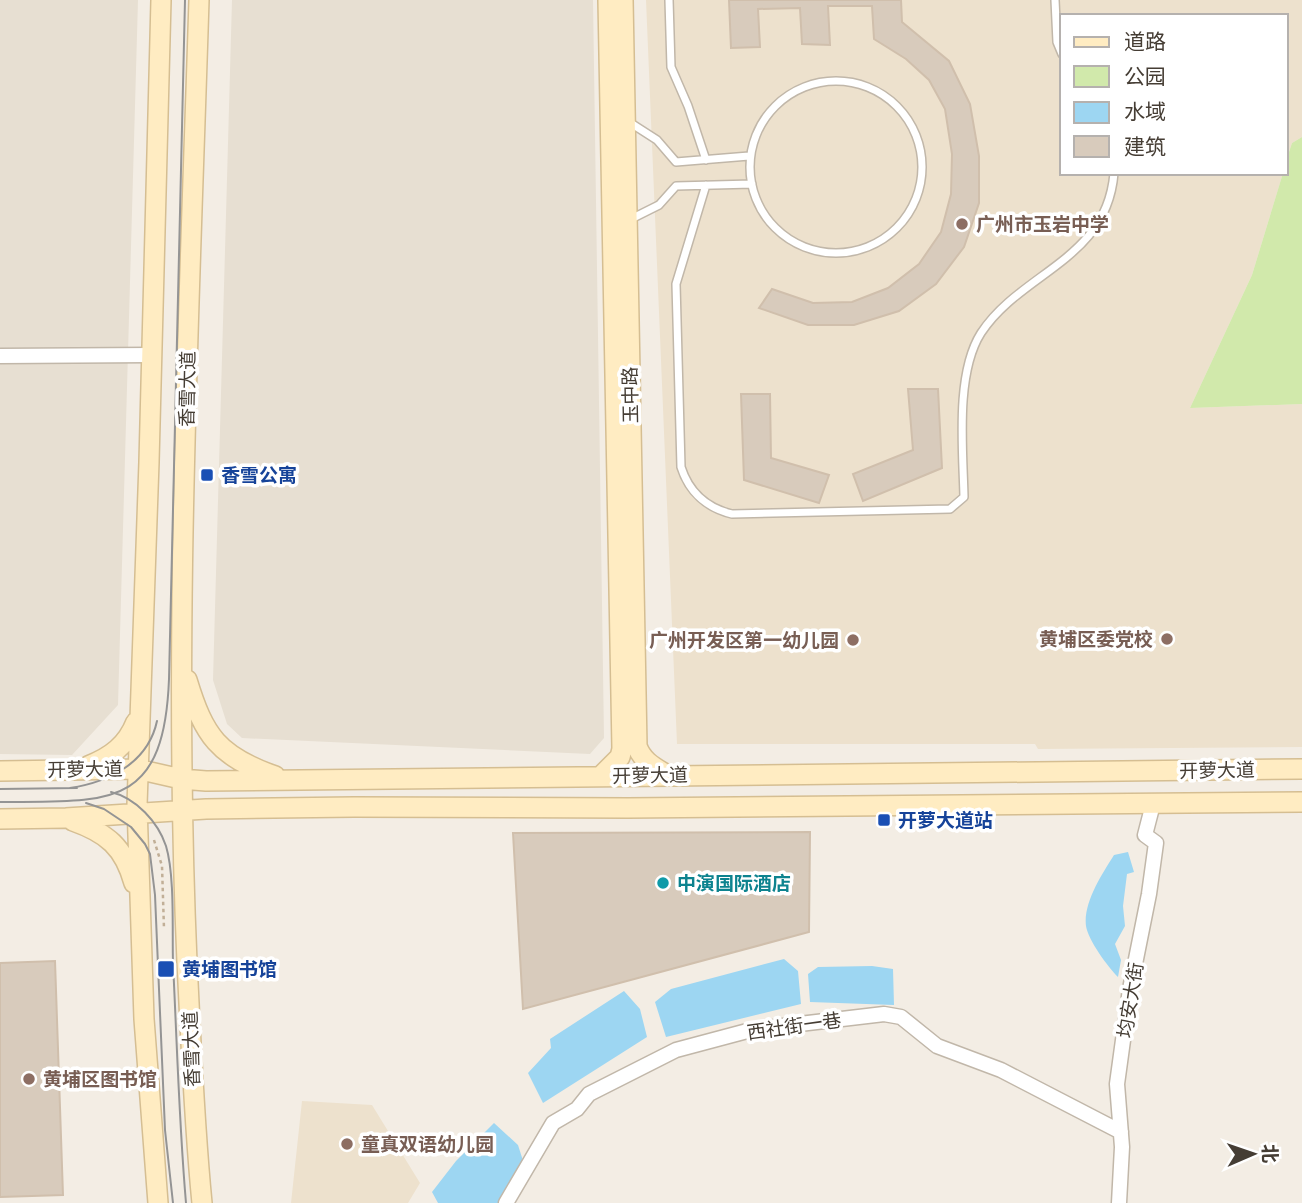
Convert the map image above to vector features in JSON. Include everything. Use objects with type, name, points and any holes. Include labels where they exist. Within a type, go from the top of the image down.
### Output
[{"type":"main road","name":"香雪大道","points":[[137,814],[161,0]]},
{"type":"main road","name":"香雪大道","points":[[199,0],[181,658],[181,779],[191,1068],[202,1203]]},
{"type":"main road","name":"玉中路","points":[[601,776],[620,757],[622,749],[608,0]]},
{"type":"main road","name":"玉中路","points":[[623,0],[637,746],[649,764],[667,775]]},
{"type":"main road","points":[[181,658],[194,704],[202,725],[211,738],[235,758],[253,768],[289,780]]},
{"type":"main road","points":[[78,769],[110,756],[123,745],[140,711]]},
{"type":"main road","name":"开萝大道","points":[[0,771],[137,769],[181,779],[206,781],[1302,769]]},
{"type":"main road","points":[[337,807],[321,804],[318,798],[321,792],[338,779]]},
{"type":"main road","name":"开萝大道","points":[[0,819],[337,807],[1302,802]]},
{"type":"main road","points":[[137,814],[144,1019],[158,1203]]},
{"type":"main road","points":[[66,818],[94,828],[107,836],[118,848],[131,875],[139,905]]},
{"type":"street","points":[[0,356],[151,355]]},
{"type":"street","name":"均安大街","points":[[1119,1203],[1121,1132],[1117,1084],[1130,989],[1156,843],[1145,835],[1153,804]]},
{"type":"street","name":"西社街一巷","points":[[506,1203],[553,1123],[577,1108],[589,1094],[676,1050],[751,1030],[884,1014],[901,1017],[937,1046],[1001,1070],[1121,1132]]},
{"type":"lane","points":[[669,0],[671,67],[688,106],[706,160]]},
{"type":"lane","points":[[1055,0],[1057,42],[1060,49]]},
{"type":"lane","points":[[831,80],[854,82],[876,90],[895,103],[909,121],[919,143],[922,166],[915,200],[897,229],[878,243],[857,251],[834,254],[811,250],[790,240],[772,225],[759,206],[752,184],[749,156],[758,130],[771,111],[788,95],[808,85],[831,80]]},
{"type":"lane","points":[[625,120],[657,140],[676,162],[749,156]]},
{"type":"lane","points":[[706,185],[676,284],[681,467],[685,481],[716,510],[732,514],[950,509],[964,497],[963,392],[971,357],[980,335],[1003,306],[1081,246],[1095,228],[1108,201],[1114,175]]},
{"type":"lane","points":[[627,220],[659,205],[676,186],[752,184]]},
{"type":"path","points":[[154,840],[162,866],[164,929]]},
{"type":"shaded area","points":[[0,0],[138,0],[118,705],[72,755],[0,754]]},
{"type":"shaded area","points":[[232,0],[593,0],[604,738],[590,754],[242,738],[227,724],[213,680]]},
{"type":"shaded area","name":"广州市玉岩中学","points":[[646,0],[1302,0],[1302,137],[1292,143],[1288,155],[1288,14],[1060,14],[1060,175],[1282,175],[1252,275],[1190,408],[1302,404],[1302,747],[1038,749],[1035,744],[677,744]]},
{"type":"shaded area","name":"童真双语幼儿园","points":[[302,1101],[372,1105],[420,1183],[408,1203],[291,1203]]},
{"type":"green space","points":[[1302,137],[1302,404],[1190,408],[1252,275],[1282,175],[1288,175],[1288,155],[1292,143]]},
{"type":"water","points":[[1128,852],[1134,872],[1127,874],[1123,906],[1125,926],[1115,944],[1121,960],[1118,977],[1090,938],[1086,917],[1094,889],[1114,855]]},
{"type":"water","points":[[784,959],[798,971],[801,1004],[666,1037],[655,1002],[671,989]]},
{"type":"water","points":[[872,966],[893,969],[894,1005],[810,1002],[808,974],[818,967]]},
{"type":"water","points":[[624,991],[640,1009],[647,1037],[543,1103],[528,1073],[551,1048],[550,1039]]},
{"type":"water","points":[[494,1123],[518,1145],[525,1167],[498,1203],[438,1203],[432,1192],[456,1161]]},
{"type":"building","points":[[729,0],[901,0],[902,22],[949,61],[970,104],[979,156],[979,203],[964,247],[936,284],[899,311],[854,325],[808,325],[759,308],[772,289],[813,303],[852,302],[888,288],[919,264],[941,232],[951,194],[952,154],[945,109],[929,80],[906,59],[874,39],[872,6],[828,6],[830,45],[802,44],[800,8],[758,9],[760,47],[731,48]]},
{"type":"building","points":[[908,389],[938,389],[942,468],[863,501],[853,474],[913,450]]},
{"type":"building","points":[[741,394],[770,394],[771,458],[829,475],[819,503],[744,480]]},
{"type":"building","name":"中演国际酒店","points":[[810,832],[809,932],[523,1009],[513,833]]},
{"type":"building","name":"黄埔区图书馆","points":[[55,961],[63,1195],[0,1197],[0,963]]},
{"type":"tram line","points":[[0,802],[71,801],[123,790],[142,776],[156,754],[165,722],[169,679],[185,0]]},
{"type":"tram line","points":[[70,788],[99,781],[125,768],[145,748],[157,721]]},
{"type":"tram line","points":[[0,789],[77,788]]},
{"type":"tram line","points":[[111,792],[129,800],[145,812],[158,828],[169,858],[186,1203]]},
{"type":"tram line","points":[[86,803],[104,809],[131,827],[150,854],[155,895],[165,1130],[173,1203]]},
{"type":"place","name":"广州市玉岩中学","points":[[962,224]]},
{"type":"place","name":"香雪公寓","points":[[207,475]]},
{"type":"place","name":"黄埔区委党校","points":[[1167,639]]},
{"type":"place","name":"广州开发区第一幼儿园","points":[[853,640]]},
{"type":"place","name":"开萝大道站","points":[[884,820]]},
{"type":"place","name":"中演国际酒店","points":[[663,883]]},
{"type":"place","name":"黄埔图书馆","points":[[166,969]]},
{"type":"place","name":"黄埔区图书馆","points":[[29,1079]]},
{"type":"place","name":"童真双语幼儿园","points":[[347,1144]]}]
